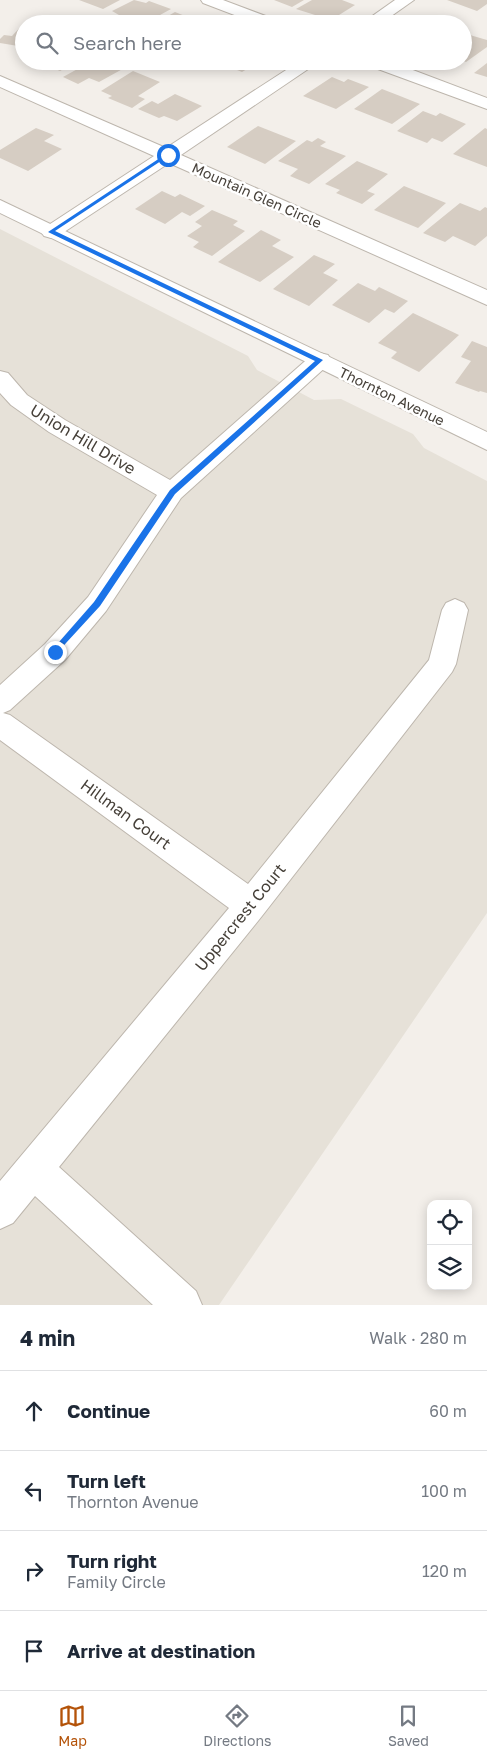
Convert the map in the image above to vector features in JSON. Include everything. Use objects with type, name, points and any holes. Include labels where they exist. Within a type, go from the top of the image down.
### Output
[{"type":"street","points":[[209,0],[248,15]]},
{"type":"street","points":[[383,15],[406,0]]},
{"type":"street","points":[[51,232],[298,70]]},
{"type":"street","points":[[397,70],[487,104]]},
{"type":"street","name":"Mountain Glen Circle","points":[[0,81],[487,298]]},
{"type":"street","name":"Thornton Avenue","points":[[0,206],[487,442]]},
{"type":"street","points":[[0,702],[55,652],[97,604],[172,492],[320,360]]},
{"type":"street","name":"Union Hill Drive","points":[[0,378],[19,400],[57,426],[172,492]]},
{"type":"street","name":"Uppercrest Court","points":[[0,1210],[251,905],[442,664],[455,610]]},
{"type":"street","name":"Hillman Court","points":[[0,724],[251,905]]},
{"type":"street","points":[[33,1169],[182,1305]]},
{"type":"shaded area","points":[[0,229],[248,356],[257,370],[314,400],[341,399],[413,434],[424,448],[487,481],[487,913],[219,1305],[0,1305]]},
{"type":"building","points":[[79,0],[120,0],[103,9]]},
{"type":"building","points":[[134,0],[146,3],[149,1],[171,9],[160,15],[119,15],[112,11]]},
{"type":"building","points":[[274,0],[304,0],[292,7]]},
{"type":"building","points":[[312,0],[342,0],[355,5],[339,15],[315,15],[296,9]]},
{"type":"building","points":[[447,0],[487,0],[487,4],[477,11]]},
{"type":"building","points":[[175,12],[182,15],[170,15]]},
{"type":"building","points":[[15,33],[15,46],[0,43],[0,39],[4,35],[12,36]]},
{"type":"building","points":[[472,36],[487,40],[487,47],[472,58]]},
{"type":"building","points":[[487,63],[487,77],[474,73]]},
{"type":"building","points":[[76,70],[121,70],[99,82],[89,78],[78,84],[63,77]]},
{"type":"building","points":[[133,71],[160,82],[138,96],[145,99],[132,108],[108,98],[112,96],[101,91]]},
{"type":"building","points":[[332,77],[344,82],[348,79],[369,87],[336,109],[303,96]]},
{"type":"building","points":[[382,89],[420,104],[392,124],[354,109]]},
{"type":"building","points":[[175,94],[202,106],[177,121],[164,116],[159,118],[138,109],[152,101],[158,104]]},
{"type":"building","points":[[423,111],[436,116],[440,113],[466,124],[442,142],[432,138],[427,143],[397,131]]},
{"type":"building","points":[[258,126],[296,141],[265,164],[227,147]]},
{"type":"building","points":[[36,128],[54,135],[44,141],[62,149],[28,171],[0,158],[0,150]]},
{"type":"building","points":[[485,128],[487,129],[487,167],[453,154]]},
{"type":"building","points":[[318,138],[326,142],[320,146],[346,156],[309,184],[290,176],[298,169],[278,161],[307,140],[312,142]]},
{"type":"building","points":[[357,161],[388,174],[367,191],[375,194],[362,204],[336,193],[340,190],[325,184]]},
{"type":"building","points":[[404,186],[446,203],[418,228],[374,210]]},
{"type":"building","points":[[162,191],[175,197],[180,194],[205,206],[190,216],[182,212],[165,224],[135,209]]},
{"type":"building","points":[[460,203],[480,211],[485,207],[487,208],[487,236],[475,246],[453,236],[445,242],[423,233]]},
{"type":"building","points":[[212,210],[238,221],[233,225],[245,231],[212,256],[193,247],[199,242],[187,236],[202,226],[195,222]]},
{"type":"building","points":[[261,230],[281,240],[272,246],[294,257],[260,282],[218,262]]},
{"type":"building","points":[[314,255],[335,264],[323,273],[338,280],[309,306],[273,289]]},
{"type":"building","points":[[358,283],[375,291],[379,287],[408,301],[394,313],[385,309],[369,323],[332,305]]},
{"type":"building","points":[[413,313],[459,335],[419,372],[391,358],[397,352],[378,343]]},
{"type":"building","points":[[472,341],[487,347],[487,393],[455,383],[471,361],[461,357]]},
{"type":"route","points":[[55,652],[97,604],[172,492],[320,360],[51,232],[168,155]]}]
